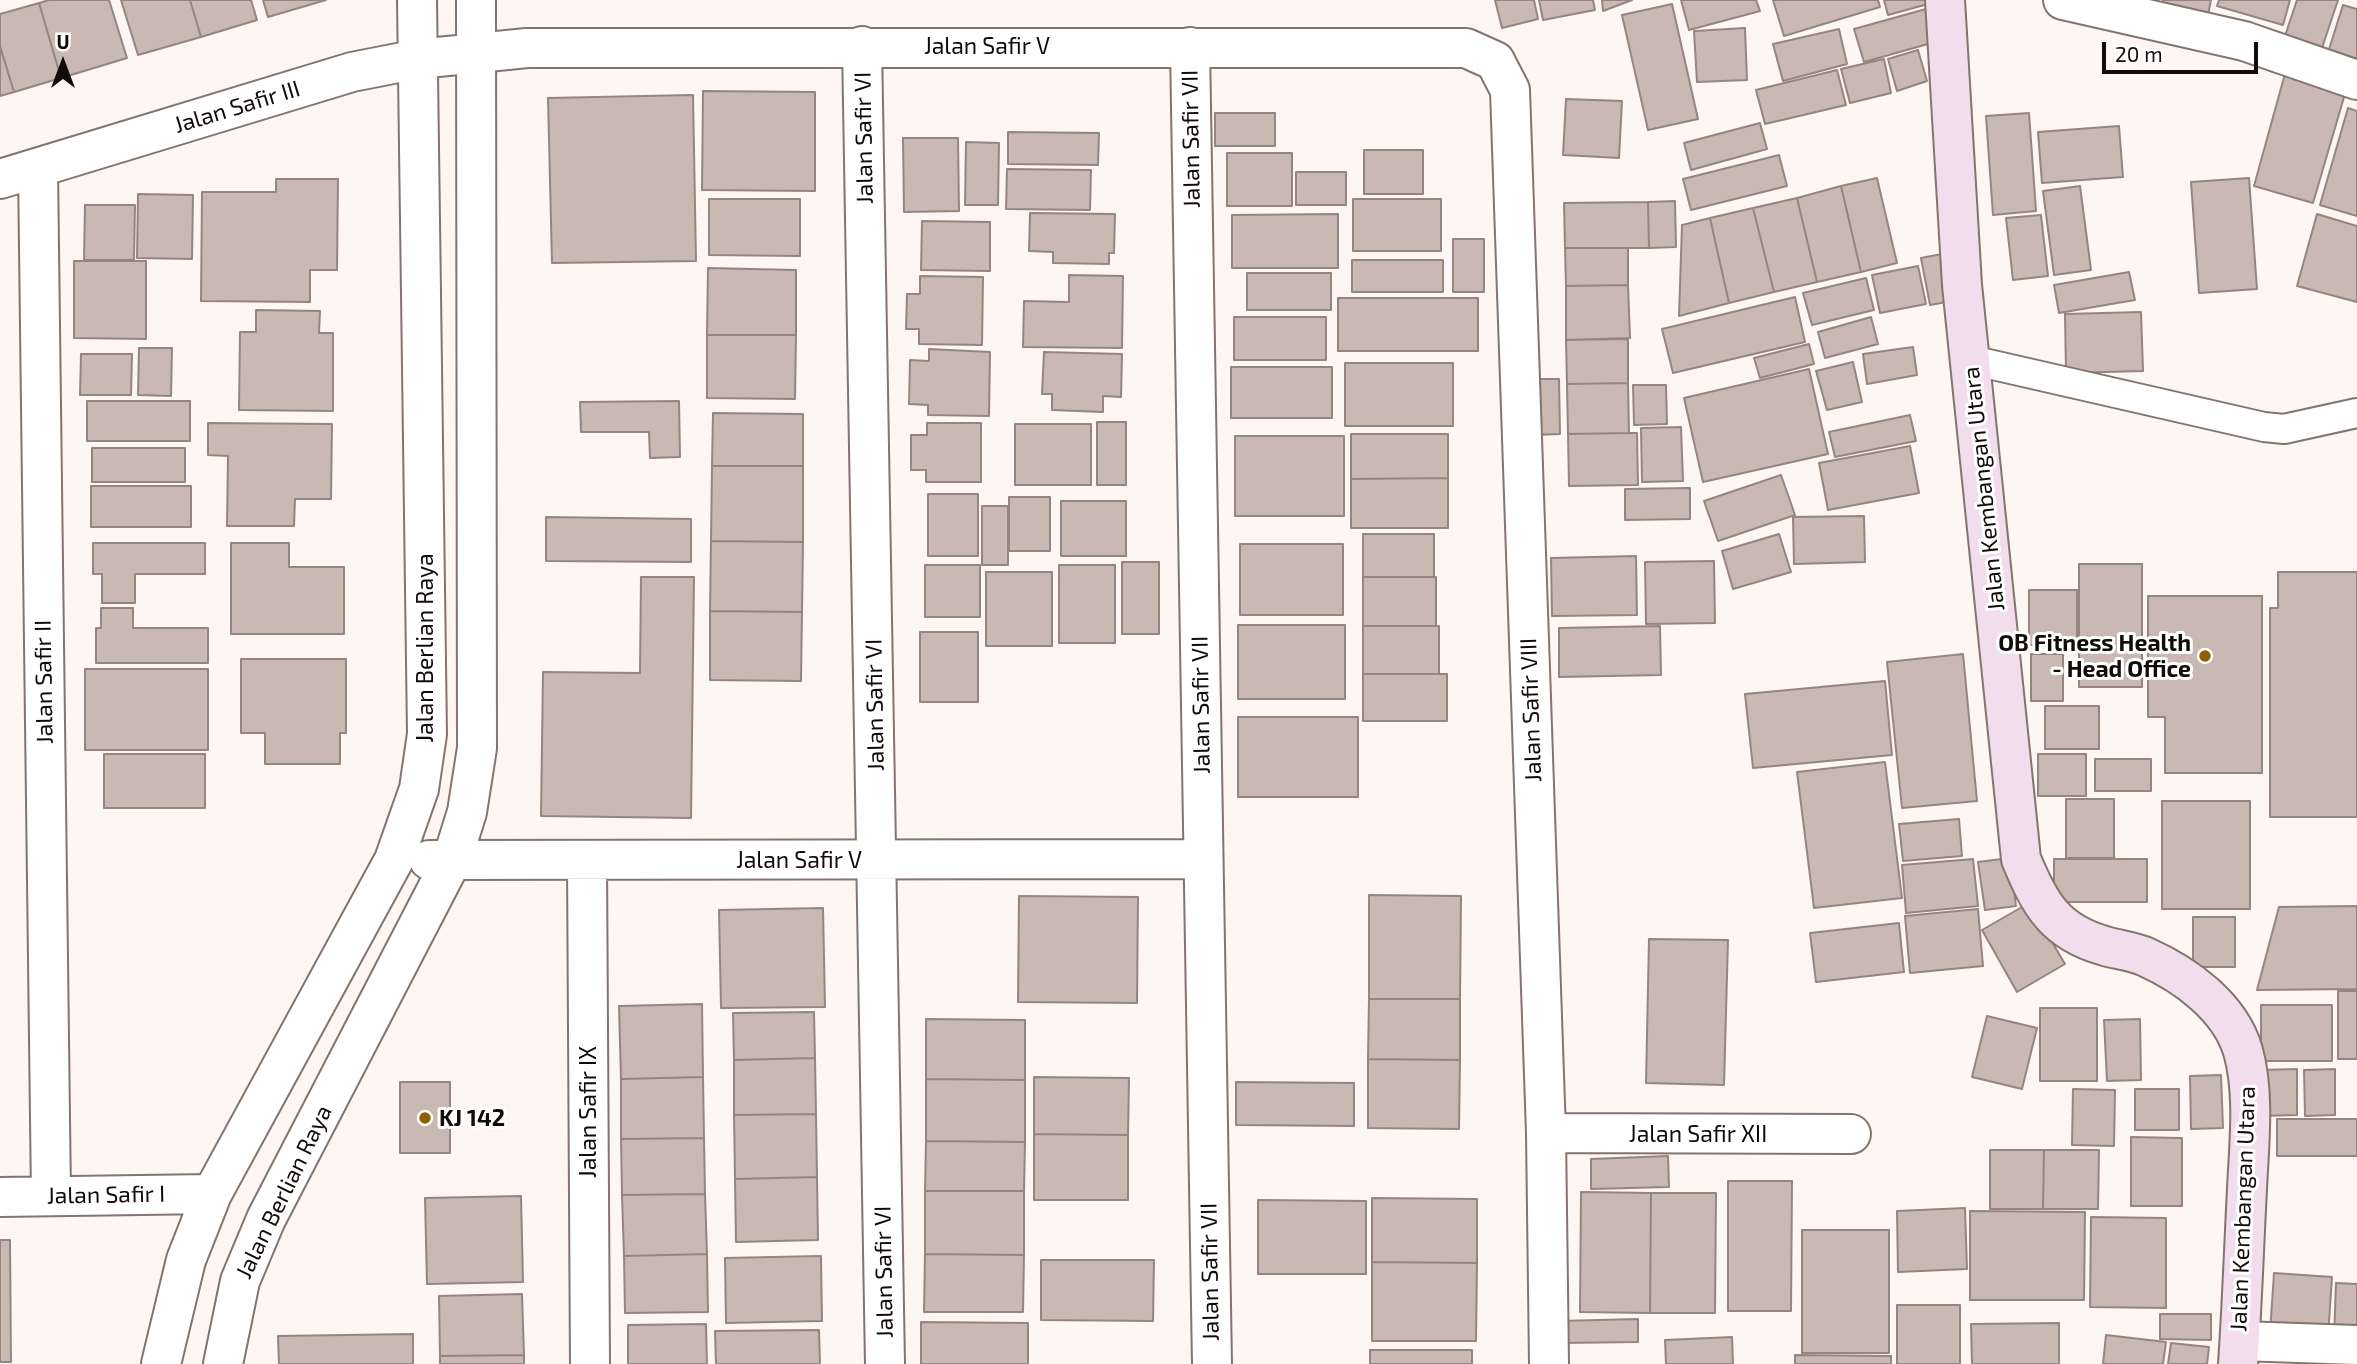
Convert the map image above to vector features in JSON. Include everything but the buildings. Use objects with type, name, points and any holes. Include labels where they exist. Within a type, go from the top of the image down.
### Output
[{"type":"street","name":"Jalan Berlian Raya","points":[[160,1364],[186,1260],[212,1194],[394,860],[419,789],[428,734],[417,0]]},
{"type":"street","name":"Jalan Berlian Raya","points":[[223,1364],[240,1281],[266,1219],[453,860],[467,812],[477,748],[475,0]]},
{"type":"street","name":"Jalan Kembangan Utara","points":[[1945,0],[1962,285],[2021,859],[2037,899],[2061,927],[2102,945],[2144,956],[2179,975],[2228,1020],[2242,1050],[2248,1083],[2248,1156],[2239,1352]]},
{"type":"street","points":[[2063,0],[2244,41],[2357,80]]},
{"type":"street","name":"Jalan Safir V","points":[[477,51],[527,48],[862,46],[1466,48],[1495,61]]},
{"type":"street","name":"Jalan Safir VI","points":[[862,46],[885,1364]]},
{"type":"street","name":"Jalan Safir VII","points":[[1190,47],[1212,1364]]},
{"type":"street","name":"Jalan Safir III","points":[[0,179],[352,72],[477,51]]},
{"type":"street","name":"Jalan Safir VIII","points":[[1495,61],[1510,90],[1546,1133],[1549,1364]]},
{"type":"street","name":"Jalan Safir II","points":[[38,168],[51,1196]]},
{"type":"street","name":"Jalan Safir V","points":[[394,860],[1203,859]]},
{"type":"street","name":"Jalan Safir IX","points":[[587,860],[590,1364]]},
{"type":"street","name":"Jalan Safir XII","points":[[1546,1133],[1851,1134]]},
{"type":"street","name":"Jalan Safir I","points":[[0,1197],[212,1194]]},
{"type":"street","points":[[2239,1352],[2357,1345]]},
{"type":"lane","points":[[1971,360],[2264,427],[2284,429],[2357,413]]},
{"type":"place","name":"OB Fitness Health - Head Office","points":[[2205,656]]},
{"type":"place","name":"KJ 142","points":[[425,1118]]}]
